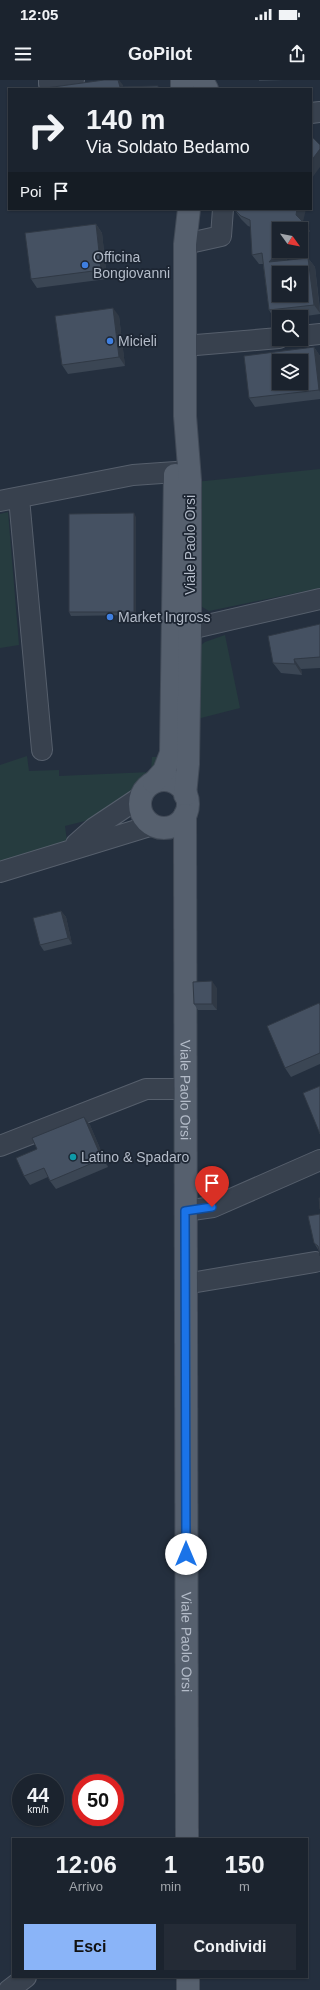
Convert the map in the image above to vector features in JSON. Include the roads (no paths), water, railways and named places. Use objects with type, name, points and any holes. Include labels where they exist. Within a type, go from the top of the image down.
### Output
[{"type":"main road","points":[[186,82],[204,88]]},
{"type":"main road","points":[[184,210],[185,238]]},
{"type":"main road","points":[[185,238],[189,210]]},
{"type":"main road","name":"Viale Paolo Orsi","points":[[185,238],[185,416],[183,471],[190,629],[188,764],[185,805],[187,1838]]},
{"type":"main road","name":"Viale Paolo Orsi","points":[[148,790],[170,760],[172,730],[173,545],[183,471]]},
{"type":"main road","points":[[155,826],[173,826],[185,805],[180,787],[172,782],[164,780],[148,790],[140,805],[146,820],[167,837],[175,852],[186,894]]},
{"type":"main road","points":[[188,1978],[188,1990]]},
{"type":"street","points":[[49,82],[74,80]]},
{"type":"street","points":[[185,238],[220,236],[223,210]]},
{"type":"street","points":[[308,335],[320,334]]},
{"type":"street","points":[[184,346],[272,339]]},
{"type":"street","points":[[0,501],[133,475],[183,471]]},
{"type":"street","points":[[20,498],[42,750]]},
{"type":"street","points":[[173,545],[180,572],[179,615],[181,623],[190,629]]},
{"type":"street","points":[[172,730],[180,696],[182,640],[190,629],[320,599]]},
{"type":"street","points":[[68,850],[94,828],[148,790]]},
{"type":"street","points":[[0,872],[68,850],[155,826]]},
{"type":"street","points":[[0,1146],[146,1089],[185,1089]]},
{"type":"street","points":[[185,1211],[212,1207],[320,1160]]},
{"type":"street","points":[[185,1284],[315,1262]]},
{"type":"street","points":[[9,1990],[25,1978]]},
{"type":"place","name":"Officina Bongiovanni","points":[[85,265]]},
{"type":"place","name":"Micieli","points":[[110,341]]},
{"type":"place","name":"Market Ingross","points":[[110,617]]},
{"type":"place","name":"Latino & Spadaro","points":[[73,1157]]}]
